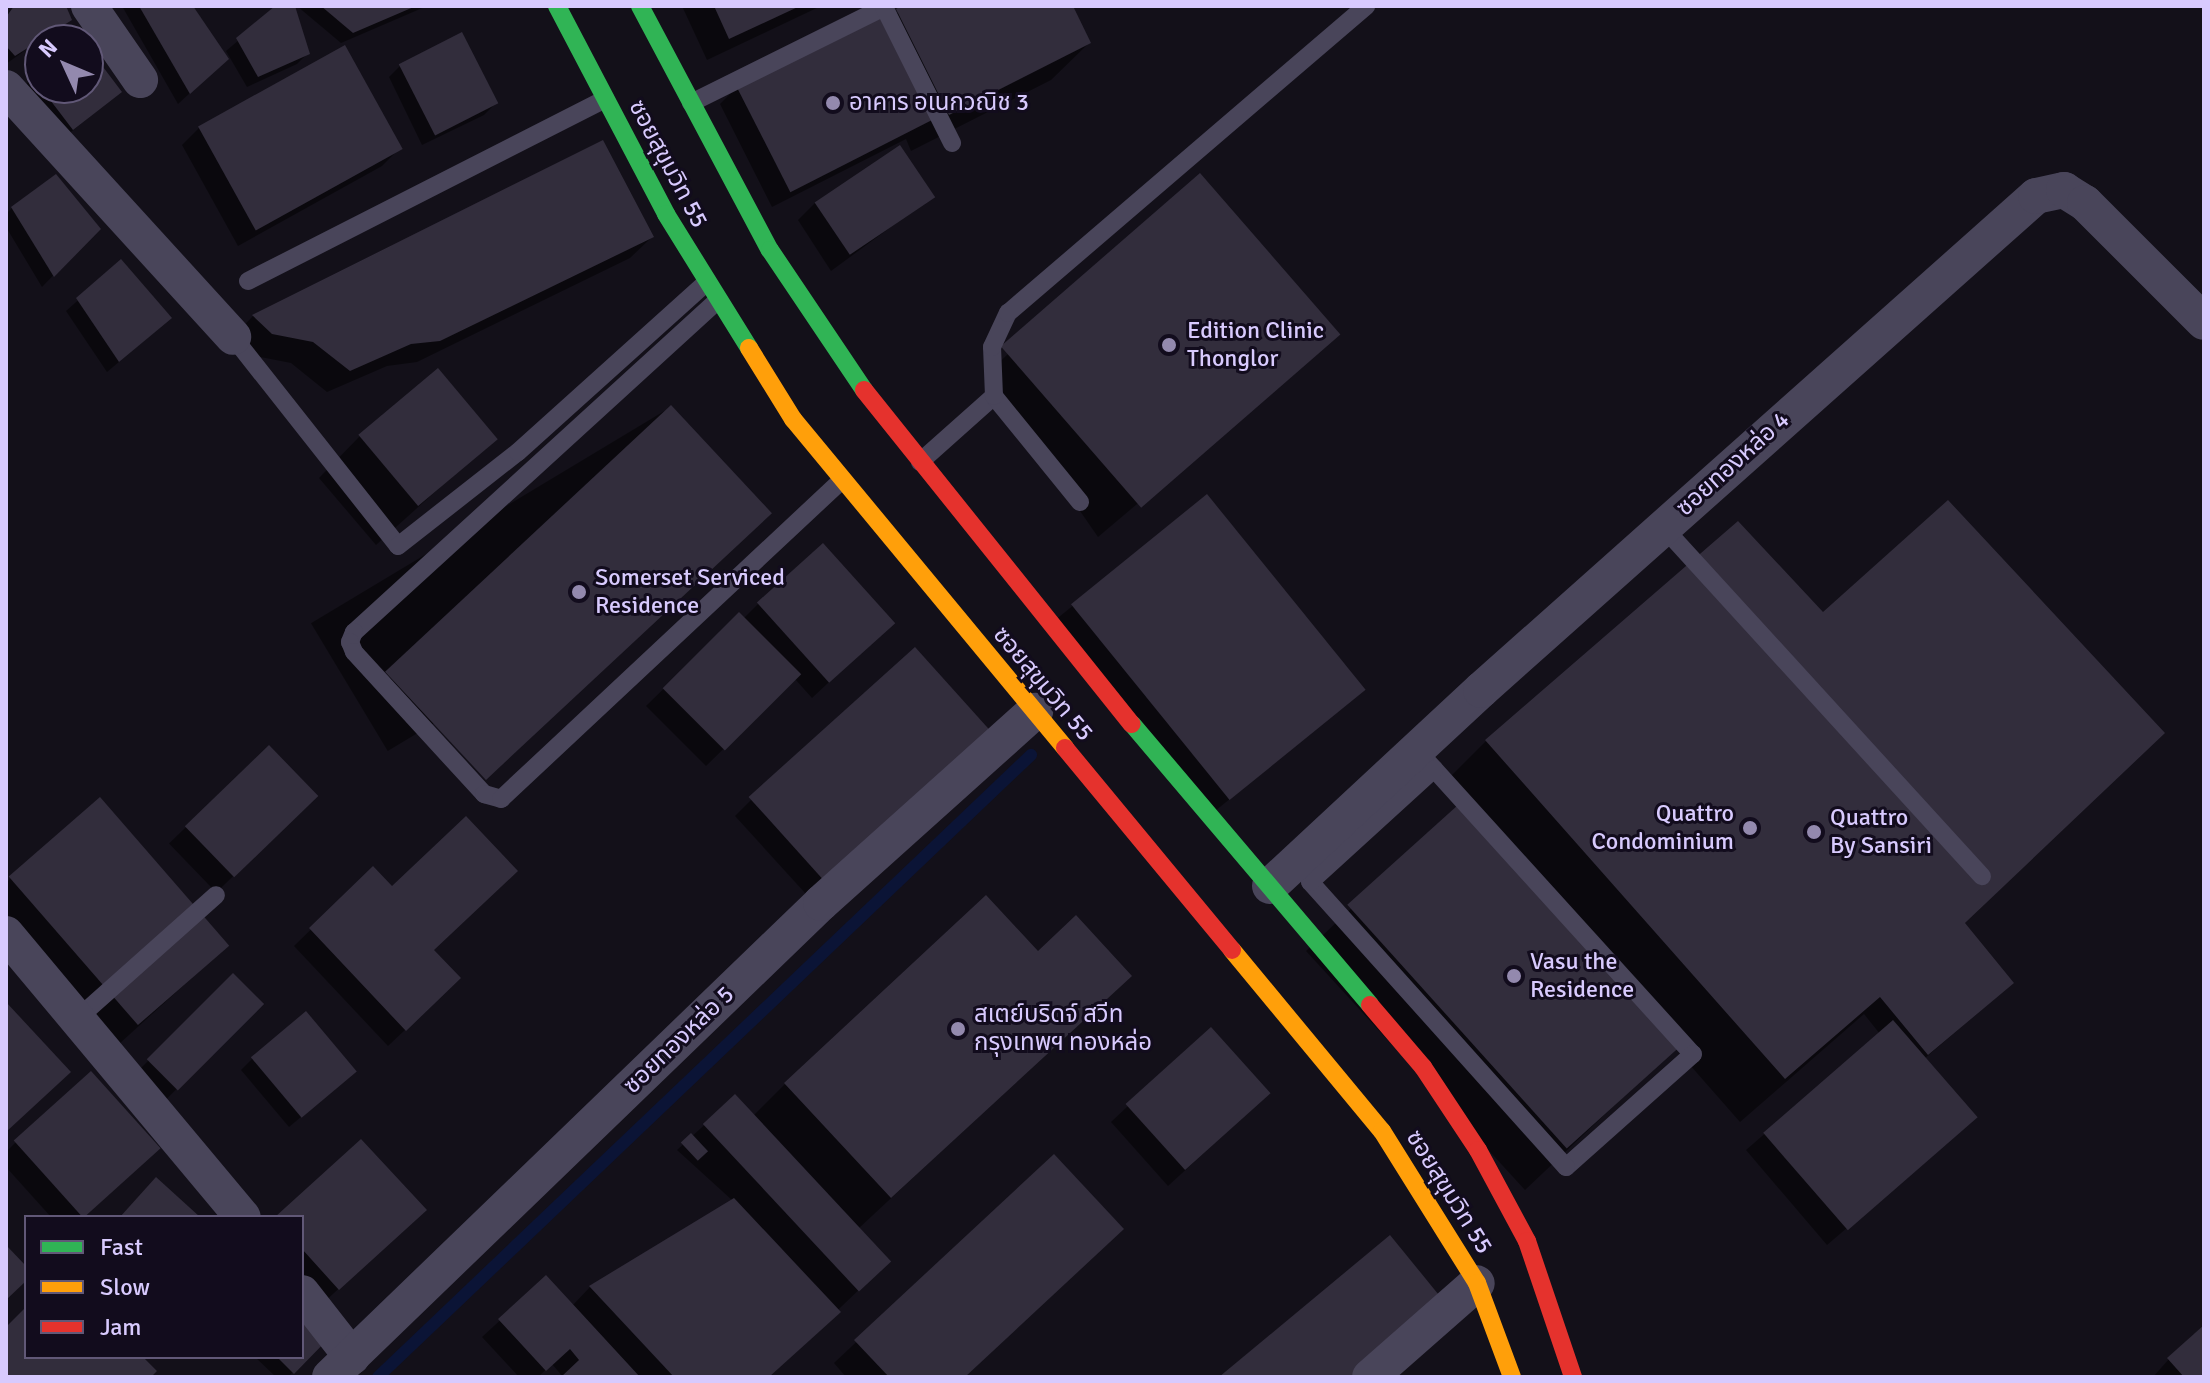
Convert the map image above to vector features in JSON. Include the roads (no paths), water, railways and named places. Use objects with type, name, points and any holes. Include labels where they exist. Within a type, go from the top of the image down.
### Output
[{"type":"main road","name":"ซอยสุขุมวิท 55","points":[[557,6],[706,283],[793,419],[841,481],[1045,702],[1494,1269],[1512,1377]]},
{"type":"main road","name":"ซอยสุขุมวิท 55","points":[[640,6],[778,263],[840,359],[1080,672],[1260,895],[1312,935],[1423,1067],[1478,1150],[1527,1241],[1573,1377]]},
{"type":"main road","points":[[1494,1269],[1527,1241]]},
{"type":"street","points":[[89,6],[140,80]]},
{"type":"street","points":[[6,88],[233,337]]},
{"type":"street","name":"ซอยทองหล่อ 4","points":[[1260,895],[1425,759],[1663,527],[2036,196],[2064,190],[2085,203],[2204,322]]},
{"type":"street","name":"ซอยทองหล่อ 5","points":[[341,1367],[821,903],[1045,702]]},
{"type":"street","points":[[6,934],[241,1215]]},
{"type":"street","points":[[1370,1377],[1494,1269]]},
{"type":"street","points":[[304,1297],[341,1367]]},
{"type":"lane","points":[[1080,502],[994,396],[992,347],[1008,313],[1366,6]]},
{"type":"lane","points":[[691,103],[884,7],[952,143]]},
{"type":"lane","points":[[248,281],[605,98]]},
{"type":"lane","points":[[610,153],[630,145]]},
{"type":"lane","points":[[233,337],[398,546],[518,452],[706,283]]},
{"type":"lane","points":[[718,300],[354,632],[350,642],[354,652],[484,794],[501,799],[841,481]]},
{"type":"lane","points":[[920,462],[994,396]]},
{"type":"lane","points":[[1663,527],[1982,876]]},
{"type":"lane","points":[[1425,759],[1693,1054],[1566,1167],[1310,882],[1425,759]]},
{"type":"lane","points":[[77,1019],[216,895]]},
{"type":"lane","points":[[1312,935],[1337,912]]},
{"type":"lane","points":[[1385,1022],[1413,996]]},
{"type":"waterway","points":[[378,1377],[1031,755]]},
{"type":"place","name":"อาคาร อเนกวณิช 3","points":[[833,103]]},
{"type":"place","name":"Edition Clinic Thonglor","points":[[1169,345]]},
{"type":"place","name":"Somerset Serviced Residence","points":[[579,592]]},
{"type":"place","name":"Quattro Condominium","points":[[1750,828]]},
{"type":"place","name":"Quattro By Sansiri","points":[[1814,832]]},
{"type":"place","name":"Vasu the Residence","points":[[1514,976]]},
{"type":"place","name":"สเตย์บริดจ์ สวีท กรุงเทพฯ ทองหล่อ","points":[[958,1029]]}]
